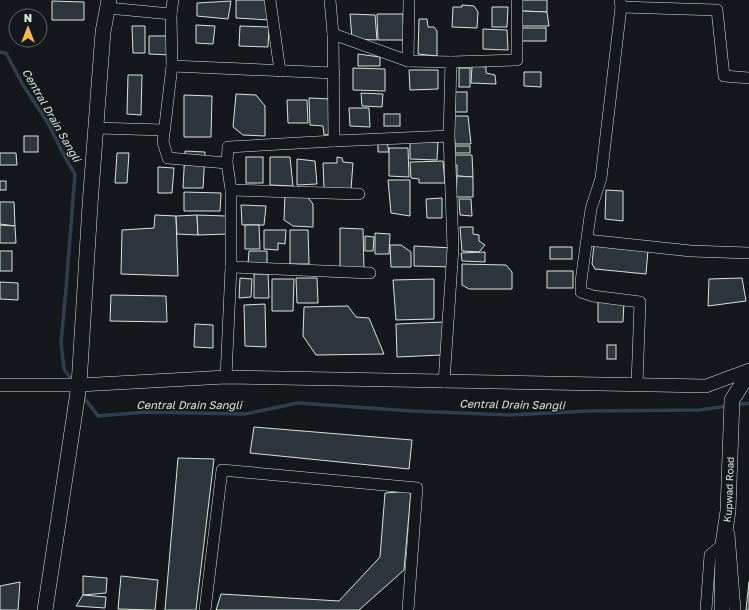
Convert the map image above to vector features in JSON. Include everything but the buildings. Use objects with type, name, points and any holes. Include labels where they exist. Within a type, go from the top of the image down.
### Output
[{"type":"main road","points":[[45,610],[79,385],[103,32],[108,4]]},
{"type":"main road","name":"Kupwad Road","points":[[722,610],[723,544],[728,511],[732,400],[749,371]]},
{"type":"street","points":[[173,0],[171,14],[172,66],[163,142],[168,158],[227,163]]},
{"type":"street","points":[[270,0],[280,71]]},
{"type":"street","points":[[330,0],[333,34],[334,141]]},
{"type":"street","points":[[408,61],[409,0]]},
{"type":"street","points":[[333,34],[408,61],[451,62],[517,60],[517,0]]},
{"type":"street","points":[[108,4],[171,14]]},
{"type":"street","points":[[637,384],[640,302],[593,296],[581,292],[581,281],[591,209],[601,178],[620,4],[717,5],[724,76],[749,78]]},
{"type":"street","points":[[444,382],[453,248],[449,136],[451,62]]},
{"type":"street","points":[[172,66],[334,72]]},
{"type":"street","points":[[96,128],[164,130]]},
{"type":"street","points":[[226,377],[231,267],[231,190],[227,163],[228,147],[449,136]]},
{"type":"street","points":[[231,190],[359,194]]},
{"type":"street","points":[[587,240],[691,251],[749,253]]},
{"type":"street","points":[[231,267],[370,273]]},
{"type":"street","points":[[0,385],[79,385],[226,377],[706,386],[749,371]]},
{"type":"street","points":[[205,610],[222,470],[417,488],[408,610]]},
{"type":"street","points":[[728,511],[735,610]]},
{"type":"street","points":[[706,610],[710,555],[723,544]]},
{"type":"waterway","name":"Central Drain Sangli","points":[[0,52],[6,53],[23,85],[48,123],[75,174],[61,343],[64,369],[73,382]]},
{"type":"waterway","name":"Central Drain Sangli","points":[[82,395],[98,416],[146,412],[245,414],[298,403],[412,411],[510,415],[588,411],[699,410],[728,406]]},
{"type":"waterway","name":"Central Drain Sangli","points":[[736,405],[749,403]]}]
